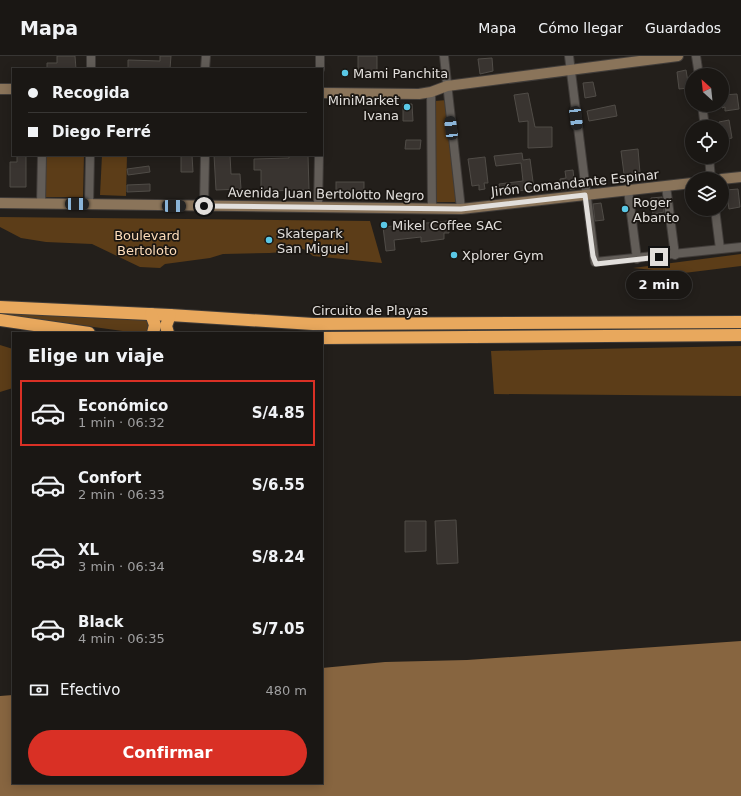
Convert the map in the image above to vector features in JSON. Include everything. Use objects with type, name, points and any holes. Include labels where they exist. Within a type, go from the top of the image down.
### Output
[{"type":"highway","name":"Circuito de Playas","points":[[0,307],[170,315],[313,324],[741,322]]},
{"type":"highway","points":[[151,314],[155,325],[153,332]]},
{"type":"highway","points":[[168,332],[166,326],[170,315]]},
{"type":"highway","points":[[0,320],[82,332]]},
{"type":"highway","name":"Circuito de Playas","points":[[323,338],[741,335]]},
{"type":"main road","points":[[323,93],[419,94],[431,92],[447,86],[678,56]]},
{"type":"main road","points":[[0,89],[12,90]]},
{"type":"main road","points":[[729,178],[741,177]]},
{"type":"main road","name":"Jirón Comandante Espinar","points":[[461,209],[685,184]]},
{"type":"main road","name":"Avenida Juan Bertolotto Negro","points":[[0,203],[461,209]]},
{"type":"street","points":[[91,56],[91,68]]},
{"type":"street","points":[[205,68],[206,56]]},
{"type":"street","points":[[320,56],[320,68]]},
{"type":"street","points":[[444,56],[461,209]]},
{"type":"street","points":[[569,56],[585,195],[595,262],[637,259],[741,247]]},
{"type":"street","points":[[696,56],[698,68]]},
{"type":"street","points":[[431,92],[432,209]]},
{"type":"street","points":[[41,204],[42,156]]},
{"type":"street","points":[[89,205],[90,156]]},
{"type":"street","points":[[204,206],[205,156]]},
{"type":"street","points":[[318,206],[319,156]]},
{"type":"street","points":[[666,186],[675,255]]},
{"type":"street","points":[[628,190],[637,259]]},
{"type":"street","points":[[716,216],[720,249]]},
{"type":"green space","points":[[447,100],[457,202],[436,202],[435,101]]},
{"type":"green space","points":[[45,156],[84,156],[83,197],[45,197]]},
{"type":"green space","points":[[102,156],[127,156],[126,196],[100,195]]},
{"type":"green space","name":"Boulevard Bertoloto","points":[[0,217],[370,221],[382,263],[313,256],[306,250],[299,248],[294,251],[270,253],[223,254],[210,258],[165,264],[160,268],[140,267],[92,244],[46,242],[21,238],[0,227]]},
{"type":"green space","points":[[741,254],[741,266],[684,273],[633,268]]},
{"type":"green space","points":[[0,312],[49,315],[142,317],[148,319],[149,331],[130,332],[0,314]]},
{"type":"green space","points":[[0,345],[12,349],[12,388],[0,392]]},
{"type":"green space","points":[[741,346],[741,396],[494,394],[491,351]]},
{"type":"shaded area","points":[[741,641],[741,796],[0,796],[0,696],[12,695],[12,784],[323,784],[323,668],[385,662],[467,660]]},
{"type":"building","points":[[57,56],[75,56],[76,68],[47,68],[47,63],[57,63]]},
{"type":"building","points":[[160,56],[171,56],[170,68],[128,68],[128,60],[160,61]]},
{"type":"building","points":[[358,56],[377,56],[377,76],[358,76]]},
{"type":"building","points":[[492,58],[493,71],[480,74],[478,59]]},
{"type":"building","points":[[685,70],[685,88],[679,89],[677,72]]},
{"type":"building","points":[[593,82],[596,96],[585,98],[583,83]]},
{"type":"building","points":[[528,93],[535,127],[552,127],[552,147],[528,148],[528,121],[519,122],[514,95]]},
{"type":"building","points":[[737,94],[739,109],[729,110],[729,95]]},
{"type":"building","points":[[403,104],[412,104],[413,121],[403,121]]},
{"type":"building","points":[[615,105],[617,116],[589,121],[587,111]]},
{"type":"building","points":[[729,120],[732,138],[729,139]]},
{"type":"building","points":[[406,140],[421,140],[420,149],[405,149]]},
{"type":"building","points":[[638,149],[640,173],[624,174],[621,151]]},
{"type":"building","points":[[522,153],[523,160],[530,159],[534,189],[501,193],[499,184],[523,181],[521,163],[496,166],[494,156]]},
{"type":"building","points":[[17,156],[26,156],[26,187],[10,187],[10,162],[17,162]]},
{"type":"building","points":[[181,156],[192,156],[193,172],[181,172]]},
{"type":"building","points":[[214,156],[230,156],[231,174],[240,174],[241,189],[216,190]]},
{"type":"building","points":[[289,156],[308,156],[309,190],[261,191],[261,170],[254,170],[254,159],[289,158]]},
{"type":"building","points":[[485,157],[488,183],[484,183],[485,189],[479,190],[479,185],[472,186],[468,159]]},
{"type":"building","points":[[149,166],[150,172],[128,175],[127,169]]},
{"type":"building","points":[[573,170],[575,189],[561,190],[560,179],[566,178],[565,171]]},
{"type":"building","points":[[336,182],[364,182],[364,194],[336,194]]},
{"type":"building","points":[[150,184],[150,191],[127,192],[127,185]]},
{"type":"building","points":[[738,189],[740,207],[729,209],[729,190]]},
{"type":"building","points":[[662,197],[664,212],[653,214],[651,198]]},
{"type":"building","points":[[601,203],[604,220],[595,221],[593,204]]},
{"type":"building","points":[[448,221],[449,233],[444,233],[444,239],[421,242],[421,237],[394,240],[395,250],[386,251],[383,227]]},
{"type":"building","points":[[456,520],[458,563],[437,564],[435,521]]},
{"type":"building","points":[[405,521],[426,521],[426,551],[405,552]]},
{"type":"place","name":"Mami Panchita","points":[[345,73]]},
{"type":"place","name":"MiniMarket Ivana","points":[[407,107]]},
{"type":"place","name":"Roger Abanto","points":[[625,209]]},
{"type":"place","name":"Mikel Coffee SAC","points":[[384,225]]},
{"type":"place","name":"Skatepark San Miguel","points":[[269,240]]},
{"type":"place","name":"Xplorer Gym","points":[[454,255]]},
{"type":"route","points":[[204,206],[318,206],[461,209],[585,195],[593,256],[596,264],[630,259],[659,257]]}]
